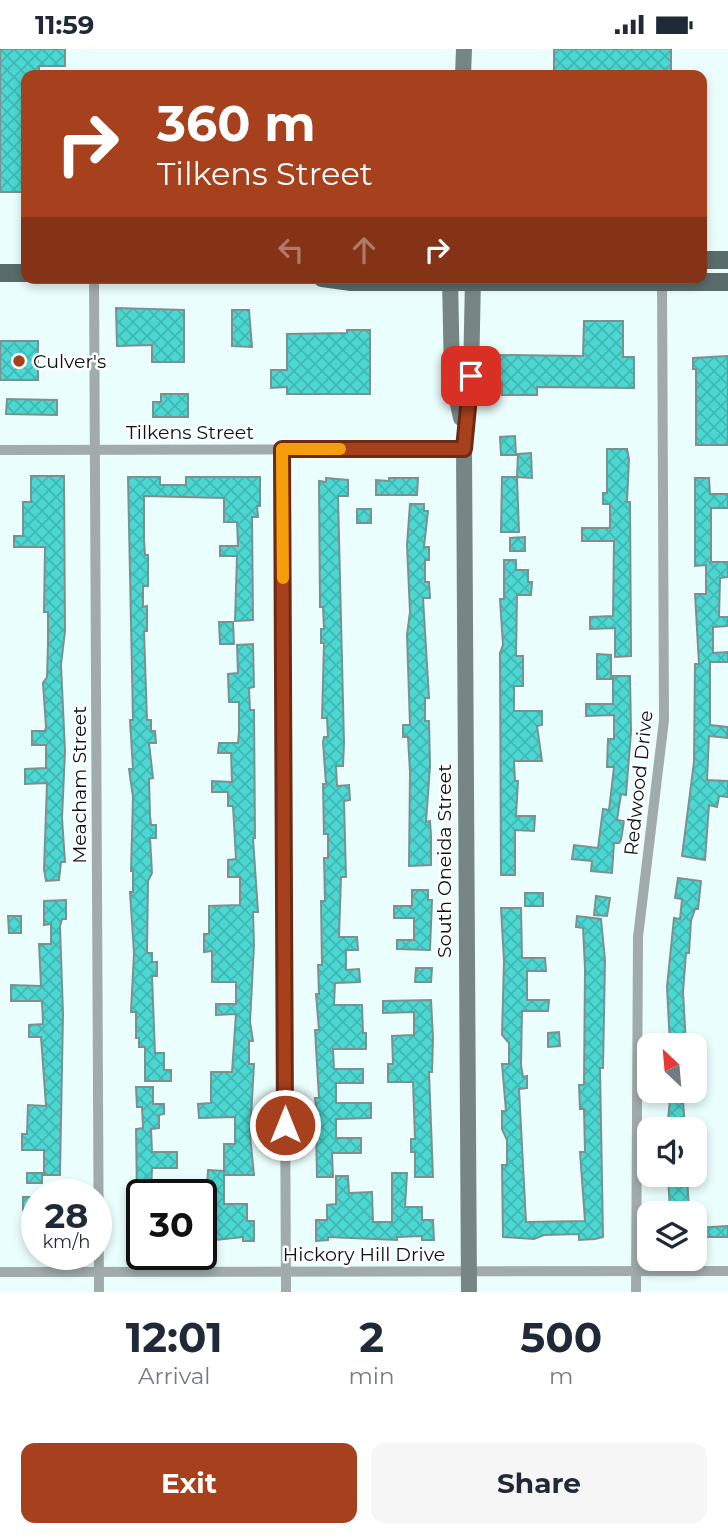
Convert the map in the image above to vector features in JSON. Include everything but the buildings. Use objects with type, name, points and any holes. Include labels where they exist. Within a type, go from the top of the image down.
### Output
[{"type":"main road","points":[[707,260],[728,260]]},
{"type":"main road","points":[[0,272],[21,272]]},
{"type":"main road","points":[[707,281],[728,282]]},
{"type":"street","points":[[463,70],[464,49]]},
{"type":"street","name":"Meacham Street","points":[[94,284],[99,1292]]},
{"type":"street","name":"South Oneida Street","points":[[450,284],[452,377],[464,431]]},
{"type":"street","name":"South Oneida Street","points":[[469,1292],[464,431],[471,376],[473,284]]},
{"type":"street","name":"Redwood Drive","points":[[636,1292],[638,937],[664,720],[662,284]]},
{"type":"street","points":[[282,449],[286,1292]]},
{"type":"street","name":"Tilkens Street","points":[[0,450],[464,449]]},
{"type":"street","name":"Hickory Hill Drive","points":[[0,1272],[728,1271]]},
{"type":"slow traffic","points":[[283,578],[282,449],[340,449]]},
{"type":"place","name":"Culver's","points":[[19,361]]},
{"type":"route","points":[[285,1125],[282,449],[464,449],[471,376]]}]
